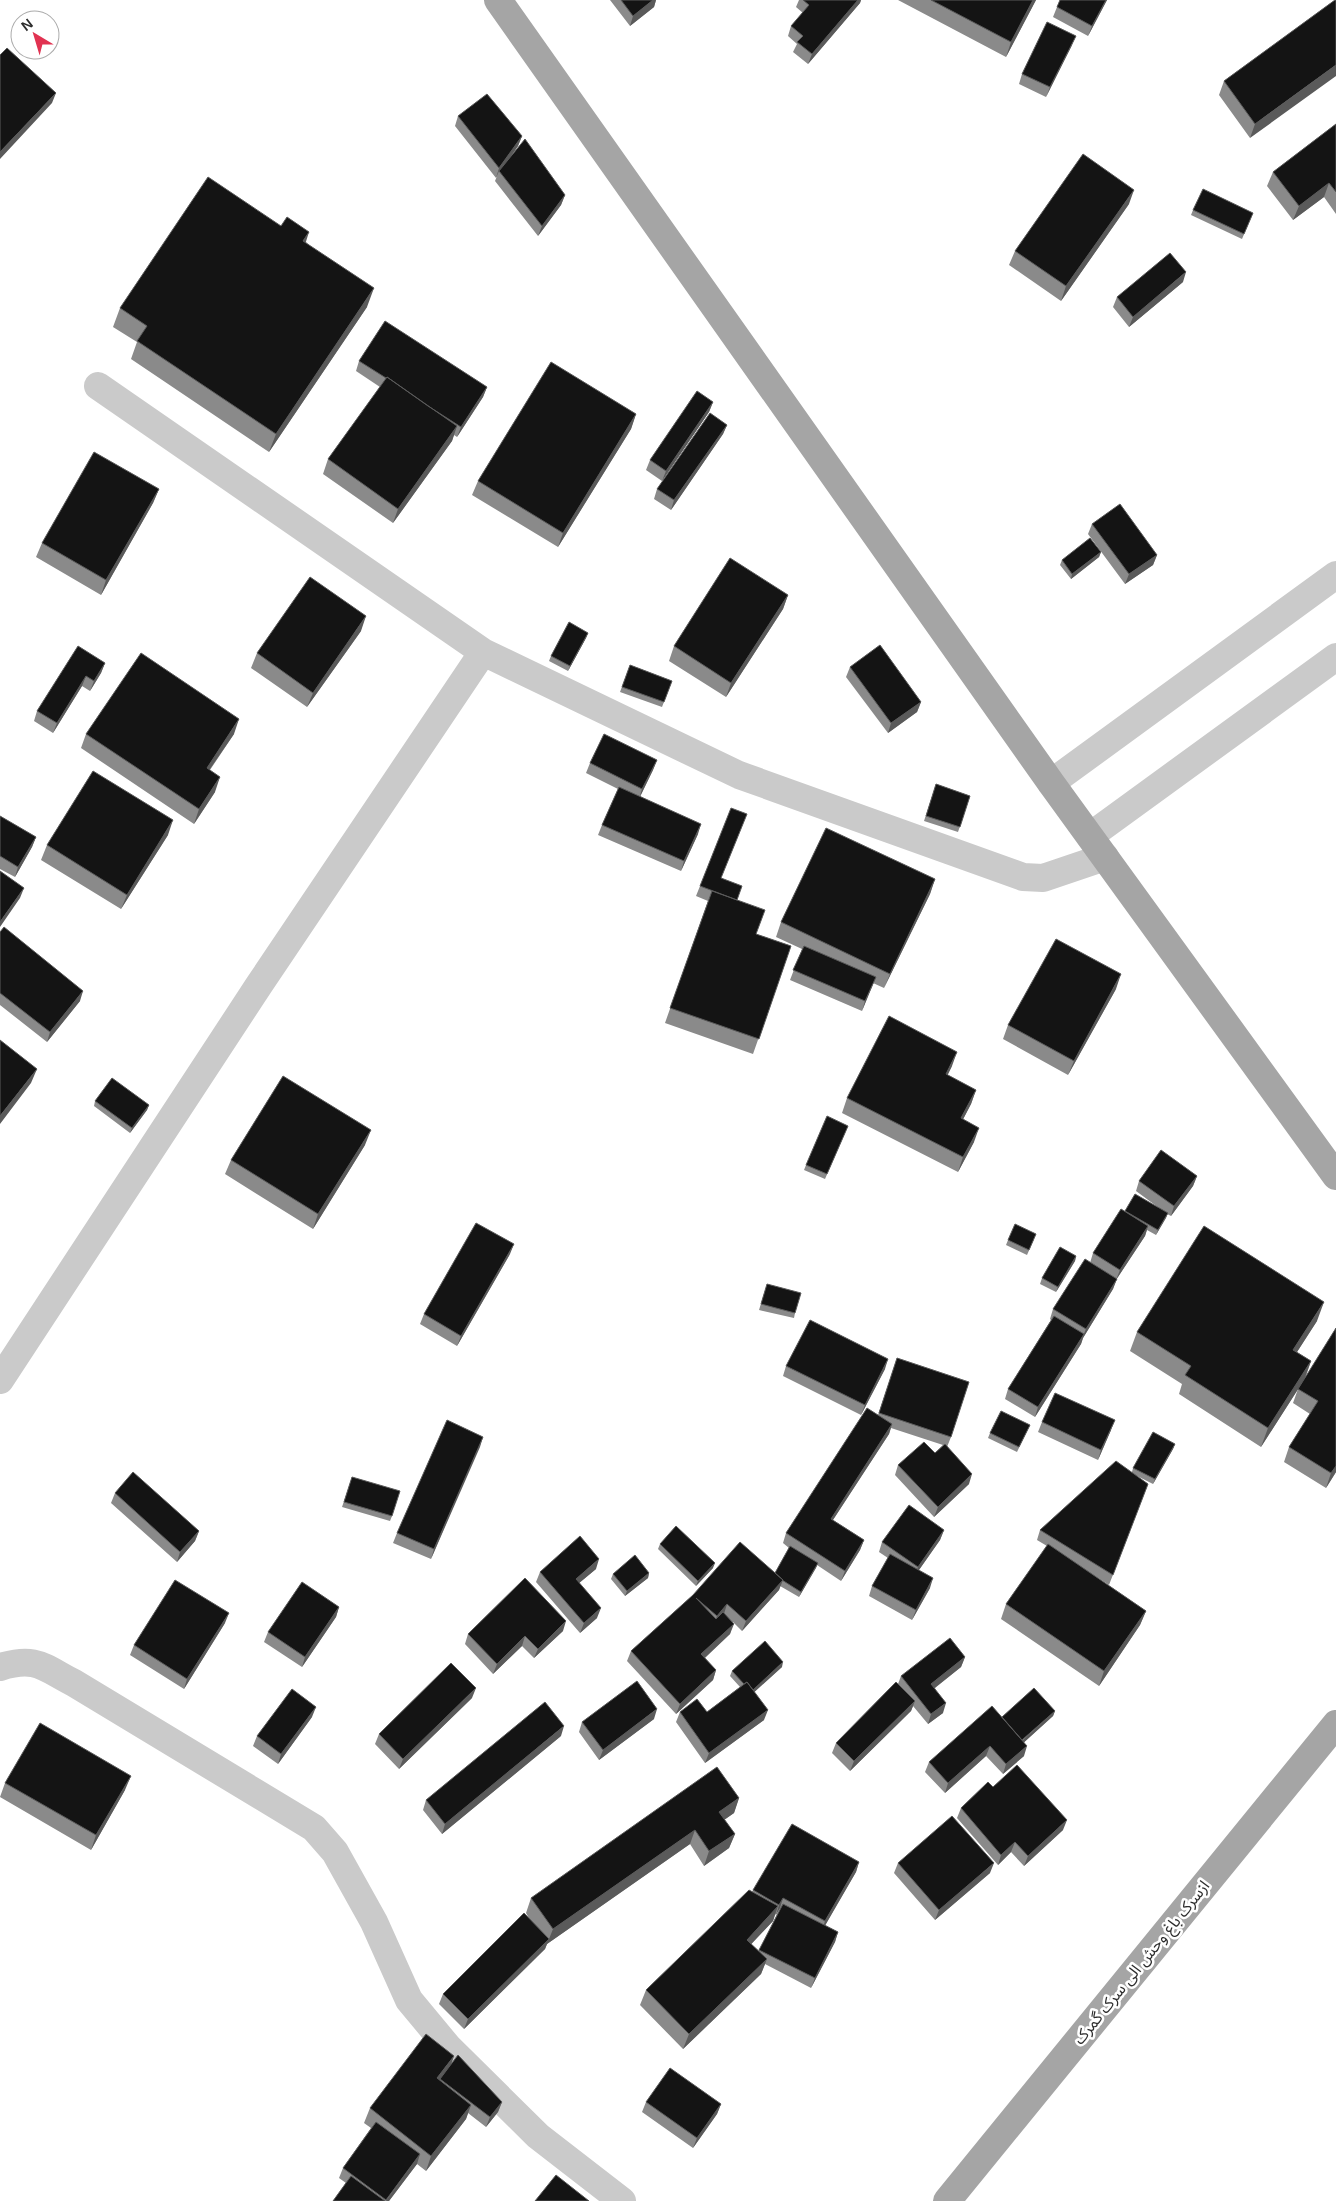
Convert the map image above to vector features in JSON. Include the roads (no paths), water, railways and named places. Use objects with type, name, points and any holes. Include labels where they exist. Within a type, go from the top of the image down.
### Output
[{"type":"main road","points":[[498,0],[1051,783],[1336,1176]]},
{"type":"main road","name":"ازسرک باغ وحش الی سرک گمرک","points":[[947,2201],[1336,1724]]},
{"type":"street","points":[[98,386],[483,652],[739,775],[1023,877],[1043,878],[1097,847],[1336,657]]},
{"type":"street","points":[[1051,783],[1336,575]]},
{"type":"street","points":[[0,1380],[264,977],[483,652]]},
{"type":"street","points":[[0,1667],[24,1661],[37,1664],[91,1693],[314,1828],[340,1860],[374,1922],[410,2000],[448,2047],[538,2136],[622,2201]]}]
